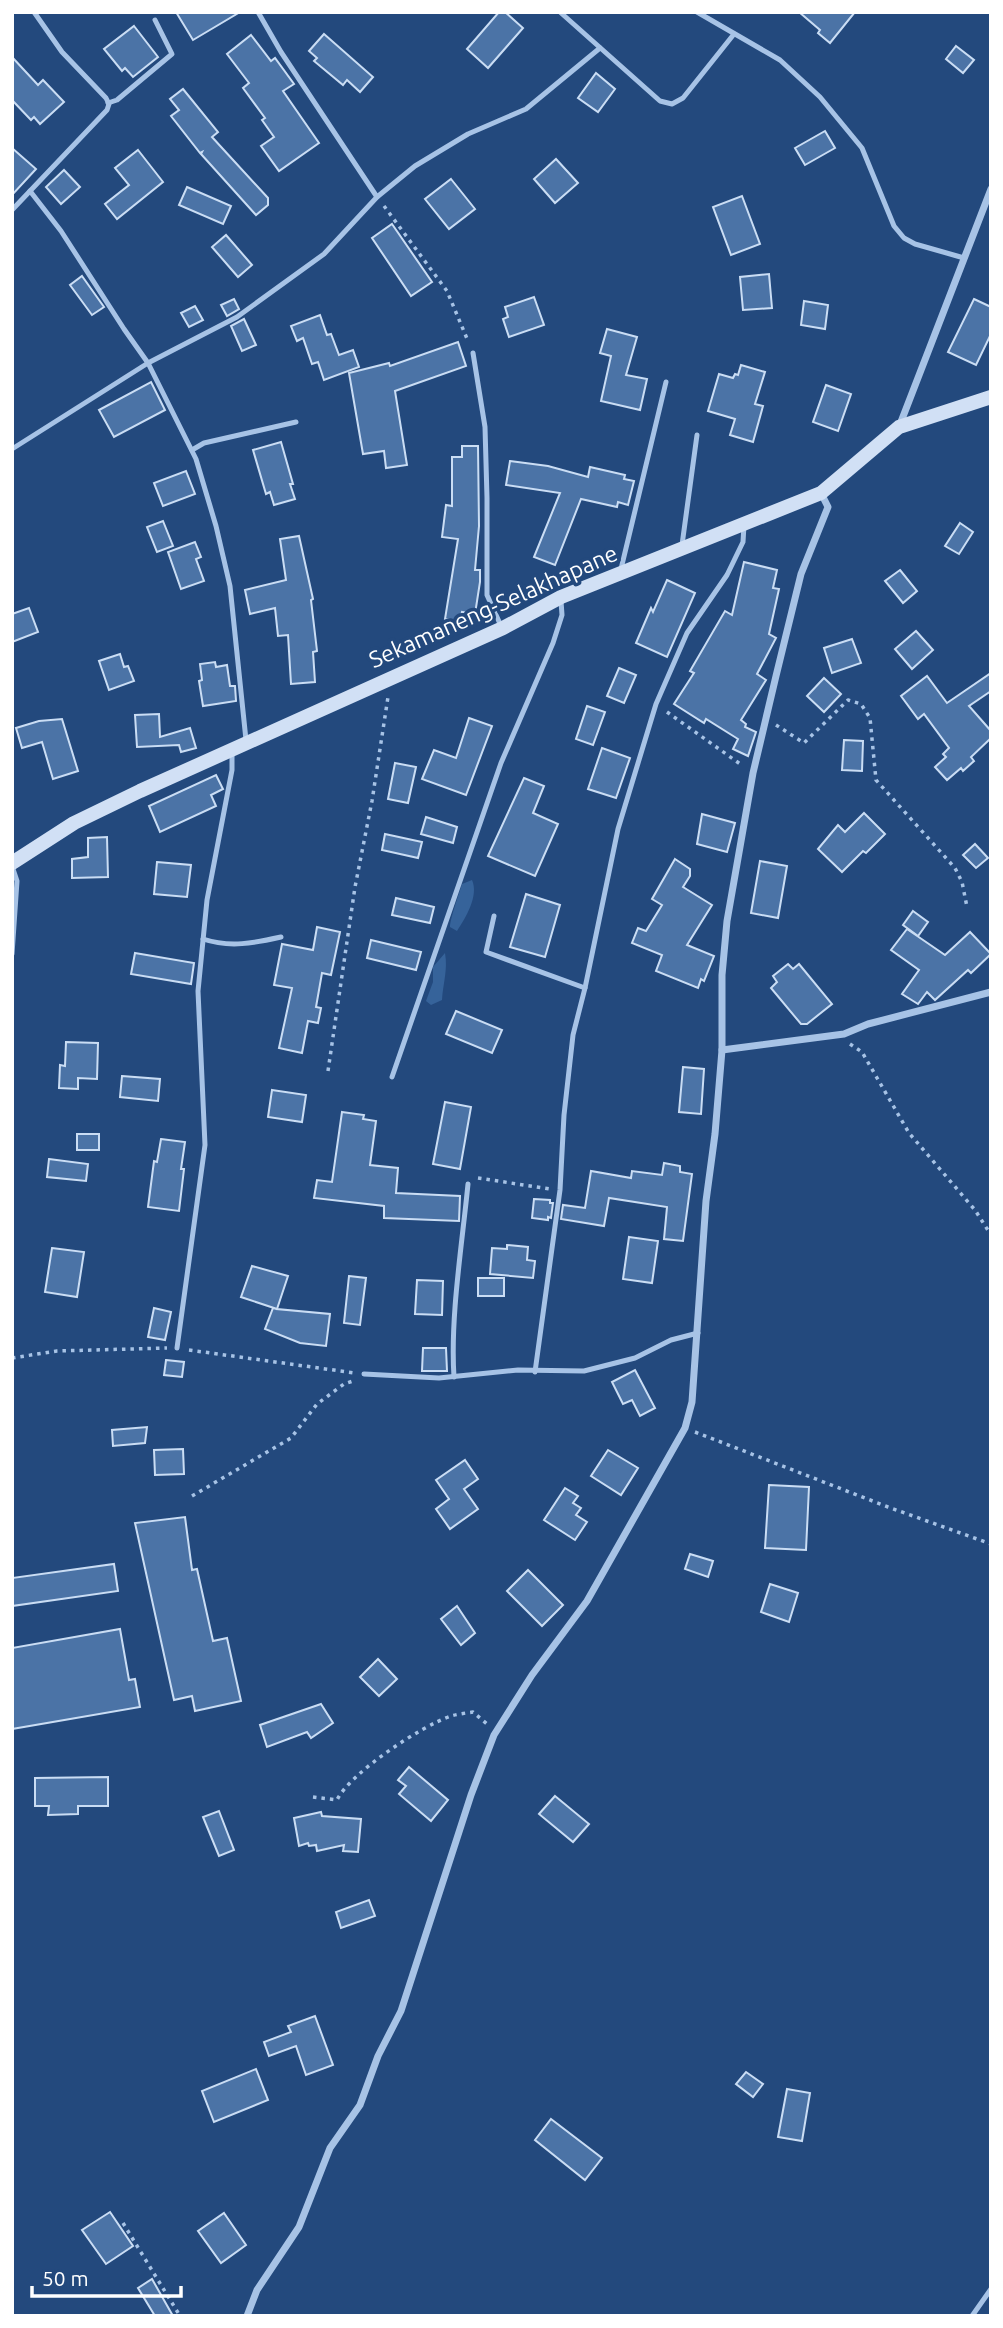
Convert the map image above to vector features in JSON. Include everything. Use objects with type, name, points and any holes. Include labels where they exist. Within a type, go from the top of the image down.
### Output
[{"type":"street","points":[[899,427],[991,189]]},
{"type":"street","name":"Sekamaneng-Selakhapane","points":[[12,865],[74,823],[246,742],[503,628],[561,597],[821,493],[899,427],[991,397]]},
{"type":"street","points":[[247,2316],[257,2290],[299,2227],[330,2148],[360,2105],[378,2056],[401,2011],[471,1795],[494,1735],[532,1675],[587,1601],[685,1428],[692,1402],[704,1215],[715,1134],[722,1050],[722,975],[727,921],[753,773],[801,575],[828,507],[821,493]]},
{"type":"street","points":[[722,1050],[844,1034],[868,1024],[991,992]]},
{"type":"lane","points":[[34,12],[62,52],[108,103]]},
{"type":"lane","points":[[258,12],[281,52],[377,197]]},
{"type":"lane","points":[[560,12],[660,101],[672,104],[683,98],[734,34]]},
{"type":"lane","points":[[697,12],[780,60],[820,97],[862,148],[894,226],[904,238],[915,244],[964,258]]},
{"type":"lane","points":[[108,103],[117,100],[172,54],[155,20]]},
{"type":"lane","points":[[12,449],[148,363],[237,317],[324,254],[377,197],[415,166],[468,134],[526,109],[600,48]]},
{"type":"lane","points":[[12,210],[107,110],[108,103]]},
{"type":"lane","points":[[30,191],[61,231],[148,363],[192,450],[216,526],[230,586],[246,742]]},
{"type":"lane","points":[[473,353],[485,427],[487,595],[503,628]]},
{"type":"lane","points":[[620,572],[666,382]]},
{"type":"lane","points":[[192,450],[204,443],[296,422]]},
{"type":"lane","points":[[682,548],[696,435]]},
{"type":"lane","points":[[535,1372],[560,1190],[564,1115],[573,1035],[618,829],[656,704],[687,633],[727,575],[743,542],[744,525]]},
{"type":"lane","points":[[392,1077],[501,763],[556,634],[562,615],[561,597]]},
{"type":"lane","points":[[177,1348],[205,1145],[198,991],[207,900],[232,770],[232,749]]},
{"type":"lane","points":[[12,865],[17,881],[12,954]]},
{"type":"lane","points":[[494,916],[486,952],[585,988]]},
{"type":"lane","points":[[203,939],[218,944],[248,944],[281,937]]},
{"type":"lane","points":[[454,1377],[452,1357],[468,1184]]},
{"type":"lane","points":[[364,1374],[454,1377],[518,1370],[584,1371],[635,1358],[671,1340],[698,1333]]},
{"type":"lane","points":[[972,2316],[991,2289]]},
{"type":"path","points":[[377,197],[447,291],[473,353]]},
{"type":"path","points":[[328,1071],[355,887],[372,801],[391,677]]},
{"type":"path","points":[[767,716],[781,729],[804,743],[848,700],[861,705],[870,718],[876,780],[955,867],[962,882],[967,907]]},
{"type":"path","points":[[656,704],[753,773]]},
{"type":"path","points":[[844,1034],[850,1044],[862,1052],[909,1133],[975,1210],[991,1235]]},
{"type":"path","points":[[468,1184],[471,1176],[560,1190]]},
{"type":"path","points":[[12,1358],[57,1351],[177,1348],[364,1374]]},
{"type":"path","points":[[192,1496],[291,1438],[317,1404],[344,1384],[359,1379],[364,1374]]},
{"type":"path","points":[[685,1428],[991,1544]]},
{"type":"path","points":[[313,1797],[337,1800],[342,1788],[363,1769],[416,1734],[449,1717],[473,1712],[484,1720],[494,1735]]},
{"type":"path","points":[[123,2223],[180,2316]]},
{"type":"shaded area","points":[[472,880],[473,899],[457,931],[450,927],[453,913],[462,884]]},
{"type":"shaded area","points":[[445,953],[446,971],[442,1000],[431,1005],[426,1001],[433,982],[433,967]]},
{"type":"building","points":[[176,12],[240,12],[193,40]]},
{"type":"building","points":[[499,12],[505,12],[523,28],[488,68],[467,49]]},
{"type":"building","points":[[799,12],[855,12],[830,43],[818,33],[820,30]]},
{"type":"building","points":[[134,26],[158,57],[133,77],[125,68],[122,71],[104,49]]},
{"type":"building","points":[[324,34],[373,77],[360,92],[347,80],[343,85],[314,61],[317,58],[309,51]]},
{"type":"building","points":[[251,35],[271,61],[275,58],[294,84],[283,91],[319,143],[279,171],[261,146],[274,137],[262,120],[265,118],[243,88],[249,83],[227,54]]},
{"type":"building","points":[[956,46],[974,60],[963,73],[946,59]]},
{"type":"building","points":[[12,57],[38,85],[43,80],[64,102],[40,124],[34,117],[31,120],[12,100]]},
{"type":"building","points":[[596,73],[615,89],[598,112],[578,98]]},
{"type":"building","points":[[183,89],[218,132],[212,137],[268,198],[268,205],[256,215],[171,116],[179,110],[170,99]]},
{"type":"building","points":[[825,131],[835,148],[805,165],[795,148]]},
{"type":"building","points":[[12,148],[36,169],[12,195]]},
{"type":"building","points":[[138,150],[163,182],[117,219],[105,204],[129,185],[115,168]]},
{"type":"building","points":[[556,159],[578,183],[555,203],[534,179]]},
{"type":"building","points":[[64,170],[80,187],[61,204],[46,187]]},
{"type":"building","points":[[451,179],[475,209],[449,229],[425,199]]},
{"type":"building","points":[[187,187],[231,206],[223,224],[179,205]]},
{"type":"building","points":[[742,196],[760,244],[731,255],[713,207]]},
{"type":"building","points":[[392,224],[432,282],[411,296],[372,238]]},
{"type":"building","points":[[226,235],[252,265],[238,277],[212,247]]},
{"type":"building","points":[[769,274],[772,308],[743,310],[740,277]]},
{"type":"building","points":[[82,276],[104,307],[92,315],[70,285]]},
{"type":"building","points":[[534,297],[544,325],[509,337],[503,319],[508,317],[505,307]]},
{"type":"building","points":[[234,299],[239,309],[227,316],[221,305]]},
{"type":"building","points":[[974,299],[991,307],[991,334],[976,365],[948,352]]},
{"type":"building","points":[[804,301],[828,305],[825,329],[801,325]]},
{"type":"building","points":[[195,306],[203,320],[189,327],[181,313]]},
{"type":"building","points":[[320,315],[327,335],[331,334],[339,355],[353,350],[359,367],[324,380],[318,362],[312,364],[303,338],[297,341],[291,326]]},
{"type":"building","points":[[244,319],[256,345],[242,351],[231,326]]},
{"type":"building","points":[[607,329],[637,337],[626,375],[647,379],[640,410],[601,401],[611,356],[600,353]]},
{"type":"building","points":[[458,342],[466,366],[395,391],[407,465],[386,468],[384,451],[363,454],[349,373],[389,363],[390,366]]},
{"type":"building","points":[[741,365],[765,372],[755,404],[763,406],[753,442],[730,435],[735,419],[708,411],[719,374],[733,378],[735,374],[738,375]]},
{"type":"building","points":[[151,382],[165,410],[114,437],[99,410]]},
{"type":"building","points":[[826,385],[851,394],[838,431],[813,422]]},
{"type":"building","points":[[281,442],[295,499],[274,505],[270,492],[266,494],[253,450]]},
{"type":"building","points":[[462,446],[478,446],[479,526],[475,570],[480,570],[480,582],[475,614],[462,612],[460,622],[445,619],[458,539],[442,537],[446,505],[452,506],[452,457],[462,457]]},
{"type":"building","points":[[510,461],[548,466],[588,477],[590,467],[625,475],[624,479],[634,481],[628,505],[618,502],[617,507],[581,499],[555,565],[534,557],[560,493],[506,485]]},
{"type":"building","points":[[186,471],[195,494],[163,506],[154,483]]},
{"type":"building","points":[[163,521],[173,546],[157,552],[147,527]]},
{"type":"building","points":[[960,523],[973,532],[959,554],[945,546]]},
{"type":"building","points":[[299,536],[313,599],[317,651],[313,652],[315,682],[291,684],[288,635],[278,636],[275,608],[250,614],[245,590],[286,580],[280,539]]},
{"type":"building","points":[[195,542],[201,557],[196,559],[204,581],[181,589],[168,552]]},
{"type":"building","points":[[744,562],[777,570],[773,588],[779,589],[769,634],[776,638],[757,674],[766,680],[741,720],[746,724],[745,727],[756,732],[748,756],[733,749],[738,739],[706,719],[704,723],[674,704],[694,673],[690,671],[725,611],[732,615]]},
{"type":"building","points":[[900,570],[917,591],[903,603],[885,581]]},
{"type":"building","points":[[667,580],[695,593],[667,657],[636,643]]},
{"type":"building","points":[[29,608],[38,632],[12,642],[12,614]]},
{"type":"building","points":[[916,631],[933,650],[912,669],[895,649]]},
{"type":"building","points":[[852,639],[861,663],[832,673],[824,648]]},
{"type":"building","points":[[120,654],[124,667],[128,666],[134,681],[109,690],[99,661]]},
{"type":"building","points":[[215,662],[216,667],[227,665],[230,686],[235,686],[236,701],[203,706],[199,681],[202,680],[200,664]]},
{"type":"building","points":[[619,668],[636,675],[624,703],[607,696]]},
{"type":"building","points":[[991,673],[991,691],[969,706],[991,731],[991,738],[971,757],[974,761],[947,780],[935,767],[946,757],[943,754],[949,748],[924,714],[918,719],[901,696],[927,676],[947,703]]},
{"type":"building","points":[[824,678],[841,694],[824,712],[807,696]]},
{"type":"building","points":[[587,706],[605,712],[593,745],[576,739]]},
{"type":"building","points":[[159,714],[160,737],[190,728],[196,748],[181,752],[179,745],[137,747],[135,715]]},
{"type":"building","points":[[469,718],[492,726],[466,795],[422,779],[434,750],[456,758]]},
{"type":"building","points":[[62,719],[78,771],[53,779],[42,742],[22,748],[16,728],[39,721]]},
{"type":"building","points":[[844,740],[863,741],[862,771],[842,770]]},
{"type":"building","points":[[602,748],[630,758],[616,798],[588,789]]},
{"type":"building","points":[[395,763],[416,767],[408,803],[388,799]]},
{"type":"building","points":[[216,775],[223,789],[211,795],[216,806],[160,832],[149,806]]},
{"type":"building","points":[[524,778],[544,786],[533,813],[558,824],[535,876],[488,856]]},
{"type":"building","points":[[864,813],[885,834],[842,872],[818,849],[838,825],[845,832]]},
{"type":"building","points":[[702,814],[735,823],[727,852],[697,844]]},
{"type":"building","points":[[426,817],[457,827],[453,843],[421,834]]},
{"type":"building","points":[[385,834],[422,842],[418,858],[382,850]]},
{"type":"building","points":[[107,837],[108,877],[72,878],[72,859],[88,857],[88,838]]},
{"type":"building","points":[[975,844],[988,858],[976,868],[963,855]]},
{"type":"building","points":[[675,859],[690,869],[690,876],[683,887],[712,905],[687,945],[714,956],[704,981],[701,979],[698,988],[656,971],[662,955],[632,943],[638,928],[646,931],[662,905],[652,899]]},
{"type":"building","points":[[760,861],[787,866],[778,918],[751,913]]},
{"type":"building","points":[[157,862],[191,865],[187,897],[154,894]]},
{"type":"building","points":[[526,894],[560,905],[545,957],[510,947]]},
{"type":"building","points":[[396,898],[434,907],[430,923],[392,915]]},
{"type":"building","points":[[913,911],[928,922],[918,936],[903,925]]},
{"type":"building","points":[[317,927],[340,932],[331,975],[322,973],[316,1007],[321,1008],[318,1023],[308,1021],[302,1053],[279,1048],[292,988],[274,985],[282,944],[313,950]]},
{"type":"building","points":[[907,929],[945,955],[970,932],[991,954],[971,973],[968,970],[935,1000],[927,992],[918,1004],[902,994],[919,970],[891,950]]},
{"type":"building","points":[[371,940],[421,952],[416,970],[367,958]]},
{"type":"building","points":[[135,953],[194,963],[191,984],[131,974]]},
{"type":"building","points":[[788,964],[793,969],[799,964],[832,1004],[807,1024],[801,1024],[771,988],[777,982],[773,976]]},
{"type":"building","points":[[456,1011],[502,1030],[492,1053],[446,1034]]},
{"type":"building","points":[[66,1042],[98,1043],[97,1079],[78,1078],[78,1089],[59,1088],[60,1065],[65,1066]]},
{"type":"building","points":[[683,1067],[704,1069],[701,1114],[679,1112]]},
{"type":"building","points":[[122,1076],[160,1079],[158,1101],[120,1097]]},
{"type":"building","points":[[272,1090],[306,1095],[302,1122],[268,1117]]},
{"type":"building","points":[[445,1102],[471,1107],[460,1169],[433,1164]]},
{"type":"building","points":[[342,1112],[364,1115],[363,1119],[376,1121],[370,1165],[398,1168],[396,1193],[460,1196],[459,1221],[384,1218],[384,1206],[314,1198],[317,1180],[332,1182]]},
{"type":"building","points":[[77,1134],[99,1134],[99,1150],[77,1150]]},
{"type":"building","points":[[161,1139],[185,1142],[179,1211],[148,1207],[154,1161],[157,1162]]},
{"type":"building","points":[[49,1159],[88,1164],[86,1181],[47,1177]]},
{"type":"building","points":[[664,1163],[680,1166],[680,1172],[692,1174],[683,1241],[664,1239],[667,1207],[609,1198],[604,1226],[561,1219],[563,1205],[585,1208],[591,1171],[631,1178],[632,1171],[662,1175]]},
{"type":"building","points":[[534,1199],[550,1200],[550,1203],[553,1203],[551,1218],[532,1218]]},
{"type":"building","points":[[629,1237],[658,1241],[652,1283],[623,1279]]},
{"type":"building","points":[[507,1245],[528,1247],[527,1260],[535,1261],[533,1278],[490,1274],[492,1248],[507,1249]]},
{"type":"building","points":[[52,1248],[84,1252],[77,1297],[45,1292]]},
{"type":"building","points":[[252,1266],[288,1276],[277,1309],[241,1297]]},
{"type":"building","points":[[349,1276],[366,1278],[360,1325],[344,1323]]},
{"type":"building","points":[[478,1278],[504,1278],[504,1296],[478,1296]]},
{"type":"building","points":[[417,1280],[443,1281],[442,1315],[415,1314]]},
{"type":"building","points":[[154,1308],[171,1312],[165,1340],[148,1337]]},
{"type":"building","points":[[273,1308],[330,1314],[326,1346],[300,1343],[265,1329]]},
{"type":"building","points":[[423,1348],[446,1348],[447,1371],[422,1371]]},
{"type":"building","points":[[166,1360],[184,1362],[182,1377],[164,1375]]},
{"type":"building","points":[[635,1370],[655,1408],[640,1416],[632,1400],[623,1404],[612,1382]]},
{"type":"building","points":[[147,1427],[145,1443],[113,1446],[112,1430]]},
{"type":"building","points":[[183,1449],[184,1474],[155,1475],[154,1450]]},
{"type":"building","points":[[608,1450],[638,1468],[621,1495],[591,1476]]},
{"type":"building","points":[[465,1460],[478,1479],[464,1489],[478,1509],[450,1529],[436,1509],[449,1499],[436,1480]]},
{"type":"building","points":[[769,1485],[809,1487],[806,1550],[765,1548]]},
{"type":"building","points":[[565,1488],[578,1496],[573,1503],[581,1508],[576,1515],[587,1522],[575,1540],[544,1520]]},
{"type":"building","points":[[185,1517],[192,1570],[197,1569],[213,1641],[227,1638],[241,1701],[195,1711],[192,1696],[174,1700],[135,1523]]},
{"type":"building","points":[[690,1554],[713,1561],[708,1577],[685,1569]]},
{"type":"building","points":[[114,1564],[118,1591],[12,1606],[12,1578]]},
{"type":"building","points":[[528,1570],[563,1605],[542,1626],[507,1591]]},
{"type":"building","points":[[770,1584],[798,1593],[789,1622],[761,1612]]},
{"type":"building","points":[[457,1606],[475,1633],[461,1645],[441,1619]]},
{"type":"building","points":[[120,1629],[129,1680],[135,1679],[140,1707],[12,1729],[12,1648]]},
{"type":"building","points":[[378,1659],[397,1679],[379,1696],[360,1677]]},
{"type":"building","points":[[321,1704],[333,1723],[311,1738],[307,1732],[267,1747],[260,1725]]},
{"type":"building","points":[[409,1767],[448,1800],[431,1821],[399,1794],[406,1786],[398,1780]]},
{"type":"building","points":[[108,1777],[108,1806],[78,1806],[78,1814],[48,1815],[49,1806],[35,1806],[35,1778]]},
{"type":"building","points":[[555,1796],[589,1824],[573,1842],[539,1814]]},
{"type":"building","points":[[219,1811],[234,1850],[219,1856],[203,1817]]},
{"type":"building","points":[[321,1812],[322,1816],[361,1819],[358,1852],[343,1851],[344,1845],[317,1851],[316,1845],[309,1846],[308,1843],[299,1846],[294,1818]]},
{"type":"building","points":[[369,1900],[375,1916],[341,1928],[336,1912]]},
{"type":"building","points":[[315,2016],[333,2065],[306,2075],[296,2046],[269,2056],[264,2042],[291,2032],[288,2026]]},
{"type":"building","points":[[256,2069],[268,2100],[214,2122],[202,2091]]},
{"type":"building","points":[[746,2072],[763,2084],[753,2097],[736,2084]]},
{"type":"building","points":[[787,2089],[810,2093],[802,2141],[778,2137]]},
{"type":"building","points":[[551,2119],[602,2158],[585,2180],[535,2140]]},
{"type":"building","points":[[110,2212],[133,2246],[106,2264],[82,2230]]},
{"type":"building","points":[[224,2213],[246,2245],[221,2263],[198,2231]]},
{"type":"building","points":[[152,2279],[173,2316],[155,2316],[138,2288]]}]
